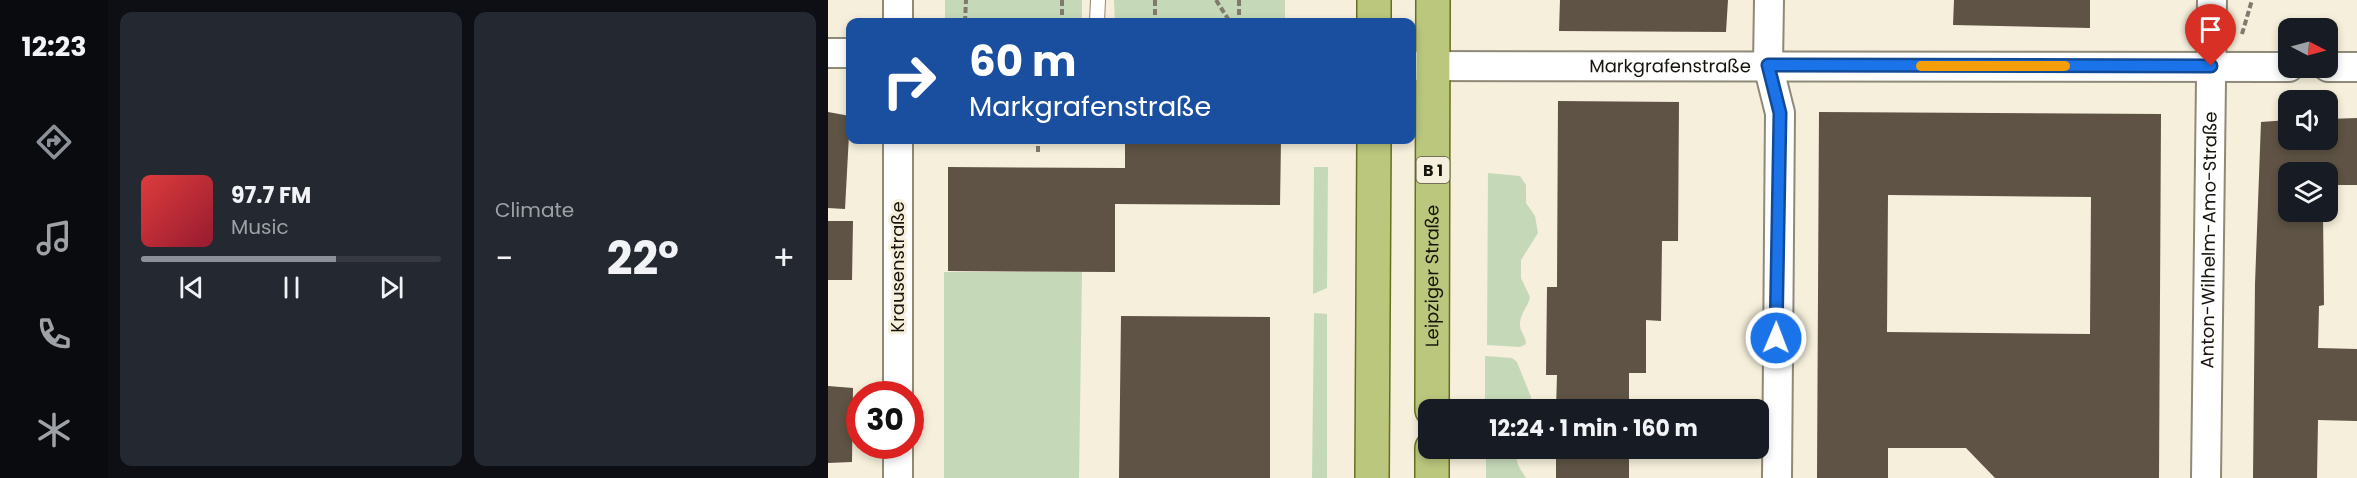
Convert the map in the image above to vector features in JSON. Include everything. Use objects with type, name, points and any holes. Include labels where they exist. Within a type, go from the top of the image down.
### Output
[{"type":"main road","points":[[1374,0],[1374,18]]},
{"type":"main road","name":"Leipziger Straße","points":[[1432,399],[1422,66],[1433,0]]},
{"type":"main road","points":[[1372,478],[1374,144]]},
{"type":"main road","points":[[1432,459],[1432,478]]},
{"type":"street","points":[[898,0],[898,18]]},
{"type":"street","points":[[1769,0],[1768,65],[1780,113],[1777,478]]},
{"type":"street","name":"Anton-Wilhelm-Amo-Straße","points":[[2206,478],[2212,0]]},
{"type":"street","points":[[828,53],[846,53]]},
{"type":"street","name":"Markgrafenstraße","points":[[1422,66],[2278,67]]},
{"type":"street","points":[[2338,67],[2357,67]]},
{"type":"street","name":"Krausenstraße","points":[[898,144],[898,381]]},
{"type":"street","points":[[898,459],[898,478]]},
{"type":"lane","points":[[1097,18],[1098,0]]},
{"type":"path","points":[[965,18],[966,0]]},
{"type":"path","points":[[1062,0],[1062,18]]},
{"type":"path","points":[[1155,0],[1155,18]]},
{"type":"path","points":[[1216,0],[1227,18]]},
{"type":"path","points":[[1239,0],[1239,18]]},
{"type":"path","points":[[2241,38],[2252,0]]},
{"type":"path","points":[[1038,144],[1038,152]]},
{"type":"green space","points":[[945,0],[1082,0],[1082,18],[945,18]]},
{"type":"green space","points":[[1114,0],[1285,0],[1285,18],[1115,18]]},
{"type":"green space","points":[[1314,167],[1328,167],[1327,288],[1313,294]]},
{"type":"green space","points":[[1488,173],[1520,176],[1526,185],[1526,203],[1535,216],[1538,233],[1521,260],[1521,278],[1530,297],[1520,321],[1526,344],[1520,347],[1487,345]]},
{"type":"green space","points":[[944,272],[1082,272],[1079,478],[944,478]]},
{"type":"green space","points":[[1314,313],[1327,314],[1327,478],[1312,478]]},
{"type":"green space","points":[[1485,356],[1512,358],[1517,362],[1531,399],[1485,399]]},
{"type":"green space","points":[[1486,459],[1517,459],[1526,478],[1486,478]]},
{"type":"building","points":[[1560,0],[1728,0],[1726,32],[1559,31]]},
{"type":"building","points":[[1954,0],[2090,0],[2090,28],[1953,25]]},
{"type":"building","points":[[1558,101],[1679,102],[1678,241],[1662,241],[1661,321],[1646,320],[1646,373],[1629,373],[1629,399],[1556,399],[1557,375],[1546,375],[1547,287],[1557,287]]},
{"type":"building","points":[[828,112],[846,115],[846,144],[848,144],[845,209],[828,208]]},
{"type":"building","points":[[1819,112],[2161,114],[2159,478],[1995,478],[1966,448],[1888,448],[1888,478],[1817,478]],"holes":[[[1888,195],[2091,197],[2090,334],[1887,332]]]},
{"type":"building","points":[[2357,118],[2357,185],[2338,185],[2338,162],[2278,162],[2278,222],[2323,222],[2324,305],[2319,306],[2318,348],[2357,349],[2357,421],[2318,420],[2317,478],[2253,478],[2255,284],[2261,122],[2278,121],[2278,150],[2338,150],[2338,119]]},
{"type":"building","points":[[1125,144],[1281,144],[1280,205],[1115,204],[1115,272],[948,271],[948,167],[1125,168]]},
{"type":"building","points":[[828,221],[853,221],[852,280],[828,280]]},
{"type":"building","points":[[1121,316],[1270,317],[1270,478],[1119,478]]},
{"type":"building","points":[[828,386],[846,387],[846,459],[852,459],[852,462],[828,463]]},
{"type":"building","points":[[1556,459],[1629,459],[1629,478],[1556,478]]},
{"type":"slow traffic","points":[[1921,66],[2065,66]]},
{"type":"route","points":[[1776,338],[1780,113],[1768,65],[2211,66]]}]
